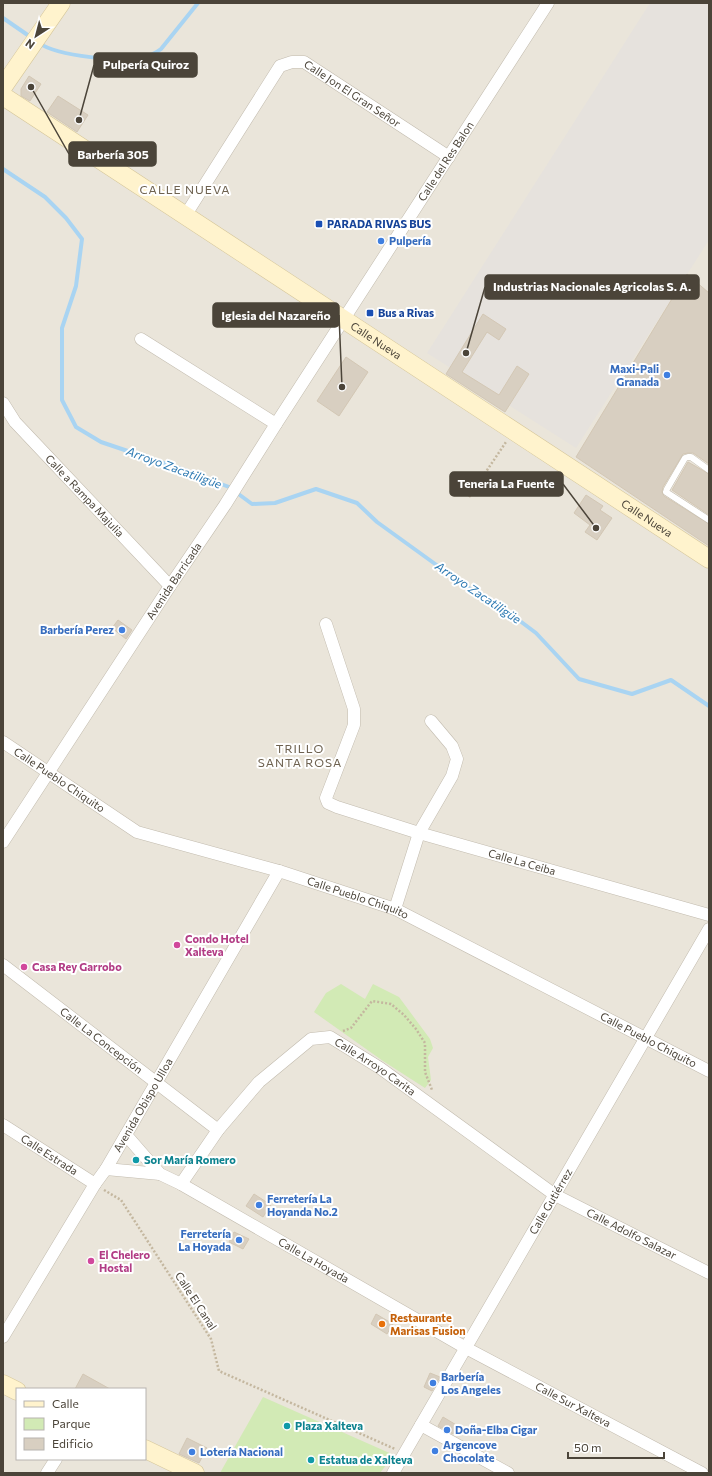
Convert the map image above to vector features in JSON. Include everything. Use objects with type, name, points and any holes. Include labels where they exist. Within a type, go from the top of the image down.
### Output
[{"type":"street","points":[[3,87],[62,3]]},
{"type":"street","name":"Calle del Res Balon","points":[[343,320],[548,3]]},
{"type":"street","name":"Calle Jon El Gran Señor","points":[[185,216],[280,66],[292,62],[304,62],[449,157]]},
{"type":"street","name":"Calle Nueva","points":[[3,96],[513,432],[706,555]]},
{"type":"street","name":"Avenida Barricada","points":[[3,842],[170,586],[226,505],[343,320]]},
{"type":"street","points":[[141,339],[276,424]]},
{"type":"street","name":"Calle a Rampa Majulia","points":[[3,403],[15,422],[170,586]]},
{"type":"street","name":"Calle La Ceiba","points":[[326,624],[354,709],[354,725],[326,798],[328,803],[337,808],[419,833],[709,915]]},
{"type":"street","points":[[395,909],[419,833],[452,776],[457,759],[452,746],[431,721]]},
{"type":"street","name":"Calle Pueblo Chiquito","points":[[3,742],[137,832],[279,871],[395,909],[709,1071]]},
{"type":"street","name":"Avenida Obispo Ulloa","points":[[3,1337],[157,1083],[279,871]]},
{"type":"street","name":"Calle Gutiérrez","points":[[393,1473],[709,929]]},
{"type":"street","name":"Calle La Concepción","points":[[3,966],[218,1130]]},
{"type":"street","name":"Calle Arroyo Carita","points":[[181,1184],[218,1130],[259,1082],[311,1039],[330,1037],[380,1068],[555,1195]]},
{"type":"street","name":"Calle Estrada","points":[[3,1125],[95,1184]]},
{"type":"street","name":"Calle La Hoyada","points":[[126,1135],[160,1174]]},
{"type":"street","name":"Calle La Hoyada","points":[[106,1169],[160,1174],[181,1184],[466,1348]]},
{"type":"street","name":"Calle Adolfo Salazar","points":[[555,1195],[709,1273]]},
{"type":"street","name":"Calle Sur Xalteva","points":[[466,1348],[702,1473]]},
{"type":"street","points":[[3,1384],[16,1390]]},
{"type":"street","points":[[421,1425],[508,1473]]},
{"type":"street","points":[[146,1449],[196,1473]]},
{"type":"street","points":[[47,1473],[55,1460]]},
{"type":"street","points":[[141,1460],[169,1473]]},
{"type":"lane","points":[[709,470],[688,456],[685,458],[666,489],[666,492],[709,520]]},
{"type":"path","points":[[469,497],[513,432]]},
{"type":"path","points":[[330,1037],[351,1028],[372,1001],[391,1004],[404,1015],[425,1043],[425,1072],[433,1093],[432,1107]]},
{"type":"path","name":"Calle El Canal","points":[[95,1184],[121,1200],[211,1339],[219,1371],[404,1453]]},
{"type":"shaded area","points":[[3,3],[709,3],[709,1473],[3,1473]]},
{"type":"shaded area","points":[[650,3],[709,3],[709,240],[576,448],[427,353]]},
{"type":"green space","points":[[341,984],[365,999],[373,984],[399,997],[430,1039],[433,1048],[428,1057],[431,1080],[425,1088],[383,1061],[314,1012],[326,993]]},
{"type":"green space","name":"Plaza Xalteva","points":[[263,1397],[394,1455],[380,1473],[220,1473]]},
{"type":"building","points":[[29,76],[41,84],[30,101],[21,96],[21,89]]},
{"type":"building","points":[[58,96],[88,115],[77,132],[47,112]]},
{"type":"building","name":"Maxi-Pali Granada","points":[[687,274],[709,293],[709,464],[693,453],[683,454],[663,487],[662,492],[664,496],[709,524],[709,546],[576,457]]},
{"type":"building","points":[[483,314],[506,329],[499,340],[487,332],[462,372],[499,395],[517,366],[529,374],[505,412],[446,374]]},
{"type":"building","points":[[346,357],[368,372],[339,416],[317,401]]},
{"type":"building","points":[[688,462],[709,474],[709,515],[672,490]]},
{"type":"building","points":[[586,495],[603,506],[600,510],[612,518],[597,540],[585,532],[590,525],[574,513]]},
{"type":"building","name":"Barbería Perez","points":[[118,620],[132,630],[126,639],[112,628]]},
{"type":"building","name":"Ferretería La Hoyanda No.2","points":[[254,1194],[271,1205],[263,1217],[246,1206]]},
{"type":"building","name":"Ferretería La Hoyada","points":[[234,1232],[249,1239],[243,1249],[229,1242]]},
{"type":"building","name":"Restaurante Marisas Fusion","points":[[376,1314],[393,1324],[387,1334],[371,1324]]},
{"type":"building","name":"Barbería Los Angeles","points":[[430,1373],[440,1377],[432,1391],[424,1387]]},
{"type":"building","points":[[83,1374],[108,1388],[76,1388]]},
{"type":"building","name":"Doña-Elba Cigar","points":[[443,1417],[458,1426],[453,1434],[438,1426]]},
{"type":"building","name":"Lotería Nacional","points":[[187,1438],[207,1448],[199,1463],[179,1454]]},
{"type":"waterway","points":[[39,43],[60,52],[90,57],[107,59],[135,59],[145,57],[161,49],[198,3]]},
{"type":"waterway","points":[[3,18],[32,38]]},
{"type":"waterway","name":"Arroyo Zacatiligüe","points":[[3,169],[45,197],[66,218],[82,239],[76,286],[62,328],[62,400],[76,427],[101,442],[229,487],[252,504],[275,503],[316,489],[357,503],[377,522],[467,587],[512,615],[536,633],[579,679],[632,694],[671,680],[709,706]]},
{"type":"place","name":"Barbería 305","points":[[31,87]]},
{"type":"place","name":"Pulpería Quiroz","points":[[79,120]]},
{"type":"place","name":"PARADA RIVAS BUS","points":[[319,224]]},
{"type":"place","name":"Pulpería","points":[[381,241]]},
{"type":"place","name":"Bus a Rivas","points":[[370,313]]},
{"type":"place","name":"Industrias Nacionales Agricolas S. A.","points":[[466,353]]},
{"type":"place","name":"Maxi-Pali Granada","points":[[667,375]]},
{"type":"place","name":"Iglesia del Nazareño","points":[[342,387]]},
{"type":"place","name":"Teneria La Fuente","points":[[596,528]]},
{"type":"place","name":"Barbería Perez","points":[[122,630]]},
{"type":"place","name":"Condo Hotel Xalteva","points":[[177,945]]},
{"type":"place","name":"Casa Rey Garrobo","points":[[24,967]]},
{"type":"place","name":"Sor María Romero","points":[[136,1160]]},
{"type":"place","name":"Ferretería La Hoyanda No.2","points":[[259,1205]]},
{"type":"place","name":"Ferretería La Hoyada","points":[[239,1240]]},
{"type":"place","name":"El Chelero Hostal","points":[[91,1261]]},
{"type":"place","name":"Restaurante Marisas Fusion","points":[[382,1324]]},
{"type":"place","name":"Barbería Los Angeles","points":[[433,1383]]},
{"type":"place","name":"Plaza Xalteva","points":[[287,1426]]},
{"type":"place","name":"Doña-Elba Cigar","points":[[447,1430]]},
{"type":"place","name":"Argencove Chocolate","points":[[435,1451]]},
{"type":"place","name":"Lotería Nacional","points":[[192,1452]]},
{"type":"place","name":"Estatua de Xalteva","points":[[311,1460]]},
{"type":"district","name":"CALLE NUEVA","points":[[185,190]]},
{"type":"district","name":"TRILLO SANTA ROSA","points":[[300,756]]}]
